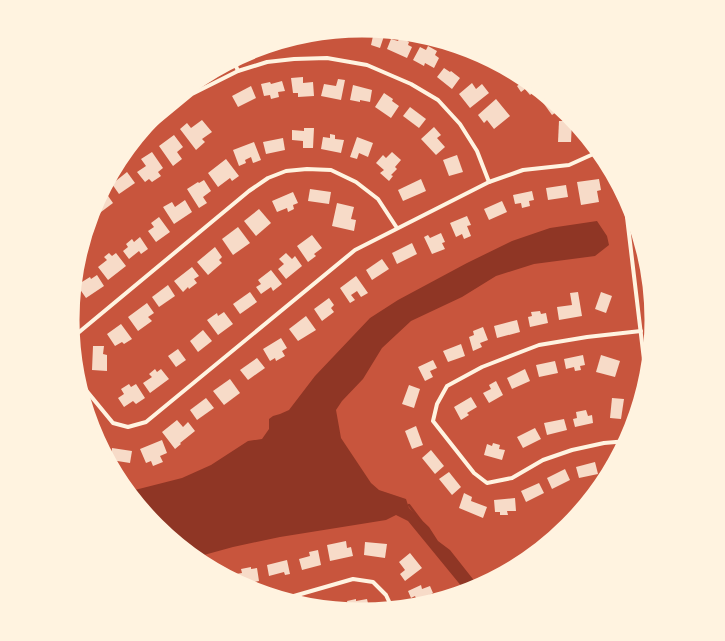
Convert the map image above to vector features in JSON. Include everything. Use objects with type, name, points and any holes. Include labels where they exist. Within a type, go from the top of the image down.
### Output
[{"type":"street","points":[[158,122],[192,94],[238,71],[267,62],[326,58],[367,65],[411,84],[438,100],[460,124],[477,151],[489,182]]},
{"type":"street","points":[[236,64],[238,71]]},
{"type":"street","points":[[86,390],[113,423],[128,427],[146,422],[355,250],[489,182],[523,170],[569,165],[594,154]]},
{"type":"street","points":[[78,333],[249,191],[268,178],[286,171],[307,169],[331,170],[356,182],[378,199],[397,228]]},
{"type":"street","points":[[626,212],[645,365]]},
{"type":"street","points":[[621,442],[604,443],[572,450],[543,460],[512,478],[487,483],[474,473],[433,421],[437,404],[447,386],[482,367],[539,345],[587,336],[641,331]]},
{"type":"street","points":[[291,597],[353,579],[373,582],[386,595],[390,605]]},
{"type":"shaded area","points":[[597,221],[607,236],[609,245],[595,256],[534,264],[496,276],[462,297],[411,321],[382,348],[363,379],[342,401],[336,410],[341,438],[371,483],[379,490],[406,499],[409,508],[429,527],[438,541],[450,550],[476,582],[463,588],[408,521],[396,515],[386,520],[280,537],[201,556],[174,535],[148,509],[133,490],[182,478],[211,465],[248,441],[262,439],[269,429],[269,419],[289,410],[315,376],[370,318],[398,300],[467,263],[512,241],[550,228]]},
{"type":"building","points":[[371,35],[384,36],[380,48],[371,45],[373,36]]},
{"type":"building","points":[[400,37],[409,42],[408,45],[412,47],[407,58],[387,49],[391,39],[398,41]]},
{"type":"building","points":[[428,46],[437,51],[435,55],[439,58],[434,68],[425,63],[424,66],[413,60],[420,47],[426,50]]},
{"type":"building","points":[[444,68],[460,78],[452,89],[437,77]]},
{"type":"building","points":[[303,77],[303,83],[313,82],[314,96],[298,97],[298,93],[293,93],[291,78]]},
{"type":"building","points":[[338,79],[345,80],[341,100],[321,96],[324,84],[336,86]]},
{"type":"building","points":[[282,81],[285,91],[278,92],[279,97],[271,99],[270,95],[264,96],[261,84],[270,82],[271,84]]},
{"type":"building","points":[[472,83],[476,89],[482,84],[489,93],[470,108],[459,94]]},
{"type":"building","points":[[521,83],[533,92],[530,95],[525,89],[521,92],[517,86]]},
{"type":"building","points":[[353,85],[372,90],[370,102],[350,100]]},
{"type":"building","points":[[251,86],[256,98],[238,107],[232,96]]},
{"type":"building","points":[[384,93],[393,99],[392,101],[399,106],[391,118],[375,107]]},
{"type":"building","points":[[539,97],[551,106],[557,112],[552,115]]},
{"type":"building","points":[[496,99],[510,116],[494,129],[487,120],[484,123],[478,115]]},
{"type":"building","points":[[410,107],[426,119],[419,128],[403,116]]},
{"type":"building","points":[[202,120],[212,132],[202,139],[205,142],[196,150],[180,129],[187,123],[191,128]]},
{"type":"building","points":[[559,121],[566,121],[572,127],[571,142],[558,142]]},
{"type":"building","points":[[434,127],[441,135],[437,138],[445,147],[436,155],[421,139]]},
{"type":"building","points":[[304,128],[314,128],[313,148],[303,148],[303,141],[292,140],[292,130],[304,131]]},
{"type":"building","points":[[330,134],[335,135],[335,139],[344,140],[341,153],[321,149],[323,137],[330,138]]},
{"type":"building","points":[[174,135],[183,147],[177,152],[182,159],[173,166],[159,146]]},
{"type":"building","points":[[357,137],[373,143],[368,157],[359,153],[357,159],[350,157]]},
{"type":"building","points":[[283,138],[285,150],[266,154],[263,142]]},
{"type":"building","points":[[254,142],[261,160],[253,163],[251,157],[245,160],[246,163],[239,166],[233,150]]},
{"type":"building","points":[[152,152],[163,168],[158,172],[161,176],[152,182],[149,179],[145,182],[137,172],[146,166],[141,159]]},
{"type":"building","points":[[392,152],[401,160],[395,167],[397,169],[391,175],[393,176],[389,181],[380,173],[384,170],[376,163],[383,155],[386,158]]},
{"type":"building","points":[[457,155],[463,172],[449,176],[443,160]]},
{"type":"building","points":[[226,159],[239,176],[232,181],[230,178],[218,187],[208,173]]},
{"type":"building","points":[[127,172],[135,183],[119,194],[112,184]]},
{"type":"building","points":[[421,179],[426,191],[403,201],[398,190]]},
{"type":"building","points":[[599,179],[601,190],[597,191],[599,202],[581,205],[577,182]]},
{"type":"building","points":[[204,180],[211,191],[203,197],[207,203],[199,208],[187,189]]},
{"type":"building","points":[[566,185],[568,197],[548,200],[546,188]]},
{"type":"building","points":[[310,189],[331,192],[329,204],[308,201]]},
{"type":"building","points":[[532,191],[534,200],[529,201],[530,206],[522,208],[521,203],[515,204],[513,195]]},
{"type":"building","points":[[293,192],[298,203],[293,205],[294,209],[288,212],[287,208],[277,212],[272,201]]},
{"type":"building","points":[[106,193],[113,203],[98,215]]},
{"type":"building","points":[[185,200],[192,212],[174,224],[163,207],[172,202],[175,207]]},
{"type":"building","points":[[502,201],[507,212],[489,220],[484,209]]},
{"type":"building","points":[[337,203],[354,207],[351,219],[356,220],[354,231],[332,226]]},
{"type":"building","points":[[259,209],[271,223],[256,236],[244,221]]},
{"type":"building","points":[[467,216],[471,225],[467,226],[471,236],[464,239],[462,234],[456,237],[450,223]]},
{"type":"building","points":[[159,217],[170,232],[156,242],[148,231],[154,227],[151,223]]},
{"type":"building","points":[[238,227],[250,243],[233,255],[222,239]]},
{"type":"building","points":[[441,233],[445,242],[442,243],[445,249],[432,254],[424,237],[428,235],[430,238]]},
{"type":"building","points":[[312,235],[322,248],[314,254],[316,256],[308,262],[297,246]]},
{"type":"building","points":[[140,237],[148,249],[141,254],[139,251],[129,259],[123,251],[128,247],[126,244],[132,239],[134,242]]},
{"type":"building","points":[[412,243],[417,254],[397,264],[392,253]]},
{"type":"building","points":[[215,247],[222,257],[219,260],[222,263],[208,275],[197,262]]},
{"type":"building","points":[[109,253],[112,256],[116,253],[126,266],[108,280],[98,267],[107,260],[104,257]]},
{"type":"building","points":[[286,253],[292,259],[295,256],[302,266],[286,279],[278,269],[284,264],[279,259]]},
{"type":"building","points":[[382,259],[389,269],[372,280],[366,270]]},
{"type":"building","points":[[192,267],[199,276],[194,279],[197,283],[189,289],[188,287],[183,292],[174,281]]},
{"type":"building","points":[[271,270],[282,284],[273,291],[271,287],[261,294],[256,287],[261,284],[258,280]]},
{"type":"building","points":[[97,275],[104,286],[86,298],[79,288],[79,284],[90,277],[91,279]]},
{"type":"building","points":[[356,276],[368,293],[361,297],[357,291],[351,295],[355,300],[350,303],[340,288]]},
{"type":"building","points":[[168,285],[175,296],[159,307],[152,297]]},
{"type":"building","points":[[250,292],[257,302],[240,314],[233,304]]},
{"type":"building","points":[[578,292],[582,316],[559,320],[557,307],[572,305],[570,293]]},
{"type":"building","points":[[601,292],[612,296],[606,313],[595,309]]},
{"type":"building","points":[[329,298],[334,305],[331,308],[334,312],[322,321],[314,309]]},
{"type":"building","points":[[147,303],[154,313],[148,317],[152,321],[138,331],[128,317]]},
{"type":"building","points":[[540,311],[541,314],[546,313],[548,323],[530,327],[528,317],[532,316],[531,312]]},
{"type":"building","points":[[224,312],[233,324],[218,335],[207,320],[217,313],[218,316]]},
{"type":"building","points":[[306,316],[316,330],[298,341],[289,329]]},
{"type":"building","points":[[517,320],[520,332],[497,338],[494,326]]},
{"type":"building","points":[[121,324],[132,339],[124,344],[122,342],[115,346],[107,334]]},
{"type":"building","points":[[483,327],[488,340],[480,343],[482,347],[473,351],[469,337],[474,335],[473,331]]},
{"type":"building","points":[[203,330],[212,341],[198,352],[190,341]]},
{"type":"building","points":[[281,338],[287,348],[282,351],[285,356],[276,361],[275,358],[270,361],[263,349]]},
{"type":"building","points":[[461,344],[465,356],[448,362],[443,351]]},
{"type":"building","points":[[93,346],[104,346],[103,354],[107,355],[107,371],[92,370]]},
{"type":"building","points":[[178,349],[186,360],[176,367],[168,356]]},
{"type":"building","points":[[583,355],[585,365],[580,366],[581,370],[575,371],[574,367],[566,369],[564,359]]},
{"type":"building","points":[[601,355],[620,361],[615,377],[596,372]]},
{"type":"building","points":[[257,358],[265,368],[248,380],[240,370]]},
{"type":"building","points":[[433,360],[437,368],[430,371],[433,377],[425,381],[418,367]]},
{"type":"building","points":[[555,361],[558,373],[539,377],[536,365]]},
{"type":"building","points":[[155,369],[157,372],[161,369],[169,379],[150,393],[143,383],[152,377],[149,374]]},
{"type":"building","points":[[525,369],[530,381],[512,389],[507,378]]},
{"type":"building","points":[[230,379],[240,393],[224,405],[213,391]]},
{"type":"building","points":[[496,381],[503,395],[489,403],[483,393],[491,389],[489,385]]},
{"type":"building","points":[[129,384],[131,387],[136,384],[145,398],[136,404],[133,401],[124,407],[118,398],[124,394],[121,389]]},
{"type":"building","points":[[409,385],[420,389],[414,408],[402,404]]},
{"type":"building","points":[[471,397],[477,407],[467,413],[469,415],[461,420],[454,407]]},
{"type":"building","points":[[206,398],[214,408],[197,420],[190,410]]},
{"type":"building","points":[[612,398],[624,399],[621,419],[610,418]]},
{"type":"building","points":[[586,410],[588,416],[592,415],[593,423],[575,427],[573,419],[577,418],[576,412]]},
{"type":"building","points":[[564,419],[567,430],[547,435],[544,423]]},
{"type":"building","points":[[177,420],[183,427],[188,422],[195,431],[175,449],[162,432]]},
{"type":"building","points":[[416,426],[423,445],[412,449],[405,431]]},
{"type":"building","points":[[535,428],[541,439],[523,448],[517,437]]},
{"type":"building","points":[[162,440],[167,453],[160,456],[163,462],[153,466],[151,461],[146,463],[140,449]]},
{"type":"building","points":[[493,443],[500,445],[499,449],[505,450],[502,460],[484,455],[487,444],[492,446]]},
{"type":"building","points":[[112,448],[132,451],[130,463],[114,460],[111,456]]},
{"type":"building","points":[[431,450],[444,466],[435,474],[422,458]]},
{"type":"building","points":[[611,461],[607,467],[606,462]]},
{"type":"building","points":[[595,462],[598,474],[579,478],[576,467]]},
{"type":"building","points":[[565,469],[570,480],[552,489],[547,478]]},
{"type":"building","points":[[449,472],[461,487],[452,495],[439,479]]},
{"type":"building","points":[[539,483],[544,493],[526,502],[521,491]]},
{"type":"building","points":[[464,493],[472,497],[471,501],[487,507],[483,518],[459,508]]},
{"type":"building","points":[[515,498],[516,511],[507,511],[508,515],[500,515],[500,512],[495,512],[494,500]]},
{"type":"building","points":[[544,539],[545,540],[529,552],[528,550]]},
{"type":"building","points":[[346,541],[347,548],[351,547],[353,556],[330,561],[327,545]]},
{"type":"building","points":[[365,542],[387,544],[385,558],[364,555]]},
{"type":"building","points":[[318,550],[321,565],[302,570],[299,559],[310,556],[309,552]]},
{"type":"building","points":[[410,553],[422,568],[405,581],[400,574],[405,570],[399,562]]},
{"type":"building","points":[[287,560],[290,574],[285,575],[284,572],[269,576],[267,565]]},
{"type":"building","points":[[251,567],[251,569],[257,568],[259,581],[250,583],[237,577],[236,574],[242,573],[241,569]]},
{"type":"building","points":[[421,585],[422,589],[430,586],[433,593],[426,597],[426,599],[417,601],[415,596],[411,598],[408,591]]},
{"type":"building","points":[[367,599],[369,606],[348,605],[347,601]]},
{"type":"waterway","points":[[409,505],[421,521]]}]
